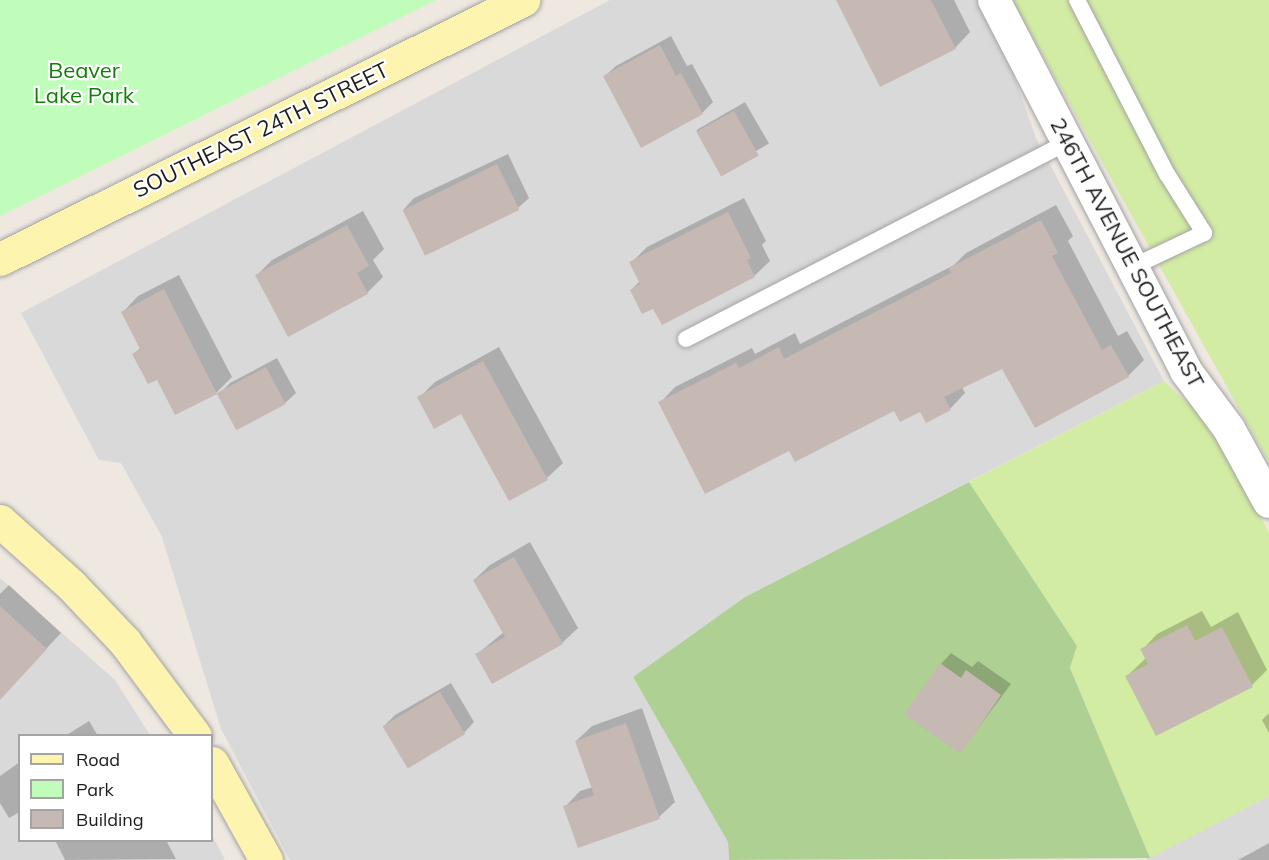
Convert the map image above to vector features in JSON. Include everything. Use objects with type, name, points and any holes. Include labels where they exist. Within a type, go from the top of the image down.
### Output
[{"type":"street","name":"SOUTHEAST 24TH STREET","points":[[0,260],[523,0]]},
{"type":"street","name":"246TH AVENUE SOUTHEAST","points":[[994,0],[1186,371],[1229,429],[1269,502]]},
{"type":"street","points":[[0,521],[71,585],[125,642],[194,734]]},
{"type":"street","points":[[213,765],[266,860]]},
{"type":"lane","points":[[1077,0],[1167,174],[1204,233],[1132,267]]},
{"type":"lane","points":[[686,339],[1067,142]]},
{"type":"shaded area","points":[[610,0],[979,0],[1007,56],[1036,138],[1164,381],[745,597],[633,677],[728,842],[729,860],[290,860],[221,729],[162,537],[121,463],[99,460],[21,313]]},
{"type":"shaded area","points":[[0,578],[115,680],[149,734],[18,734],[18,842],[213,842],[213,837],[225,860],[0,860]]},
{"type":"shaded area","points":[[1269,796],[1269,860],[1145,860],[1150,857]]},
{"type":"green space","name":"Beaver Lake Park","points":[[0,0],[436,0],[0,216]]},
{"type":"green space","points":[[1012,0],[1269,0],[1269,463]]},
{"type":"green space","points":[[1164,381],[1214,428],[1269,533],[1269,796],[1150,858],[1070,668],[1077,646],[969,482]]},
{"type":"green space","points":[[969,482],[1077,646],[1070,668],[1150,858],[729,860],[728,842],[633,677],[745,597]]},
{"type":"building","points":[[836,0],[931,0],[956,49],[880,87]]},
{"type":"building","points":[[660,45],[676,76],[681,73],[703,114],[641,148],[603,76]]},
{"type":"building","points":[[734,111],[759,156],[721,176],[696,132]]},
{"type":"building","points":[[497,164],[519,210],[425,256],[403,210]]},
{"type":"building","points":[[728,212],[751,258],[747,260],[755,277],[662,325],[653,309],[642,314],[630,290],[640,284],[629,262]]},
{"type":"building","points":[[1041,220],[1058,253],[1052,256],[1102,350],[1111,345],[1129,377],[1035,428],[1002,369],[944,397],[951,410],[926,423],[920,412],[900,422],[894,411],[795,462],[789,451],[705,494],[658,402],[736,363],[739,368],[779,347],[784,359],[951,273],[949,268]]},
{"type":"building","points":[[347,225],[369,266],[357,273],[368,294],[288,337],[255,275]]},
{"type":"building","points":[[164,289],[217,394],[175,415],[157,380],[148,384],[132,354],[140,349],[121,312]]},
{"type":"building","points":[[483,361],[548,480],[509,501],[461,414],[434,429],[417,397]]},
{"type":"building","points":[[266,367],[286,404],[236,430],[217,393]]},
{"type":"building","points":[[514,557],[563,644],[492,684],[475,654],[505,637],[473,580]]},
{"type":"building","points":[[0,606],[47,649],[0,700]]},
{"type":"building","points":[[1187,625],[1195,641],[1222,627],[1253,687],[1156,736],[1125,676],[1148,664],[1140,649]]},
{"type":"building","points":[[940,663],[961,678],[966,670],[1001,695],[960,754],[904,714]]},
{"type":"building","points":[[440,692],[465,734],[408,769],[383,727]]},
{"type":"building","points":[[626,723],[660,819],[578,848],[563,806],[594,795],[575,741]]}]
